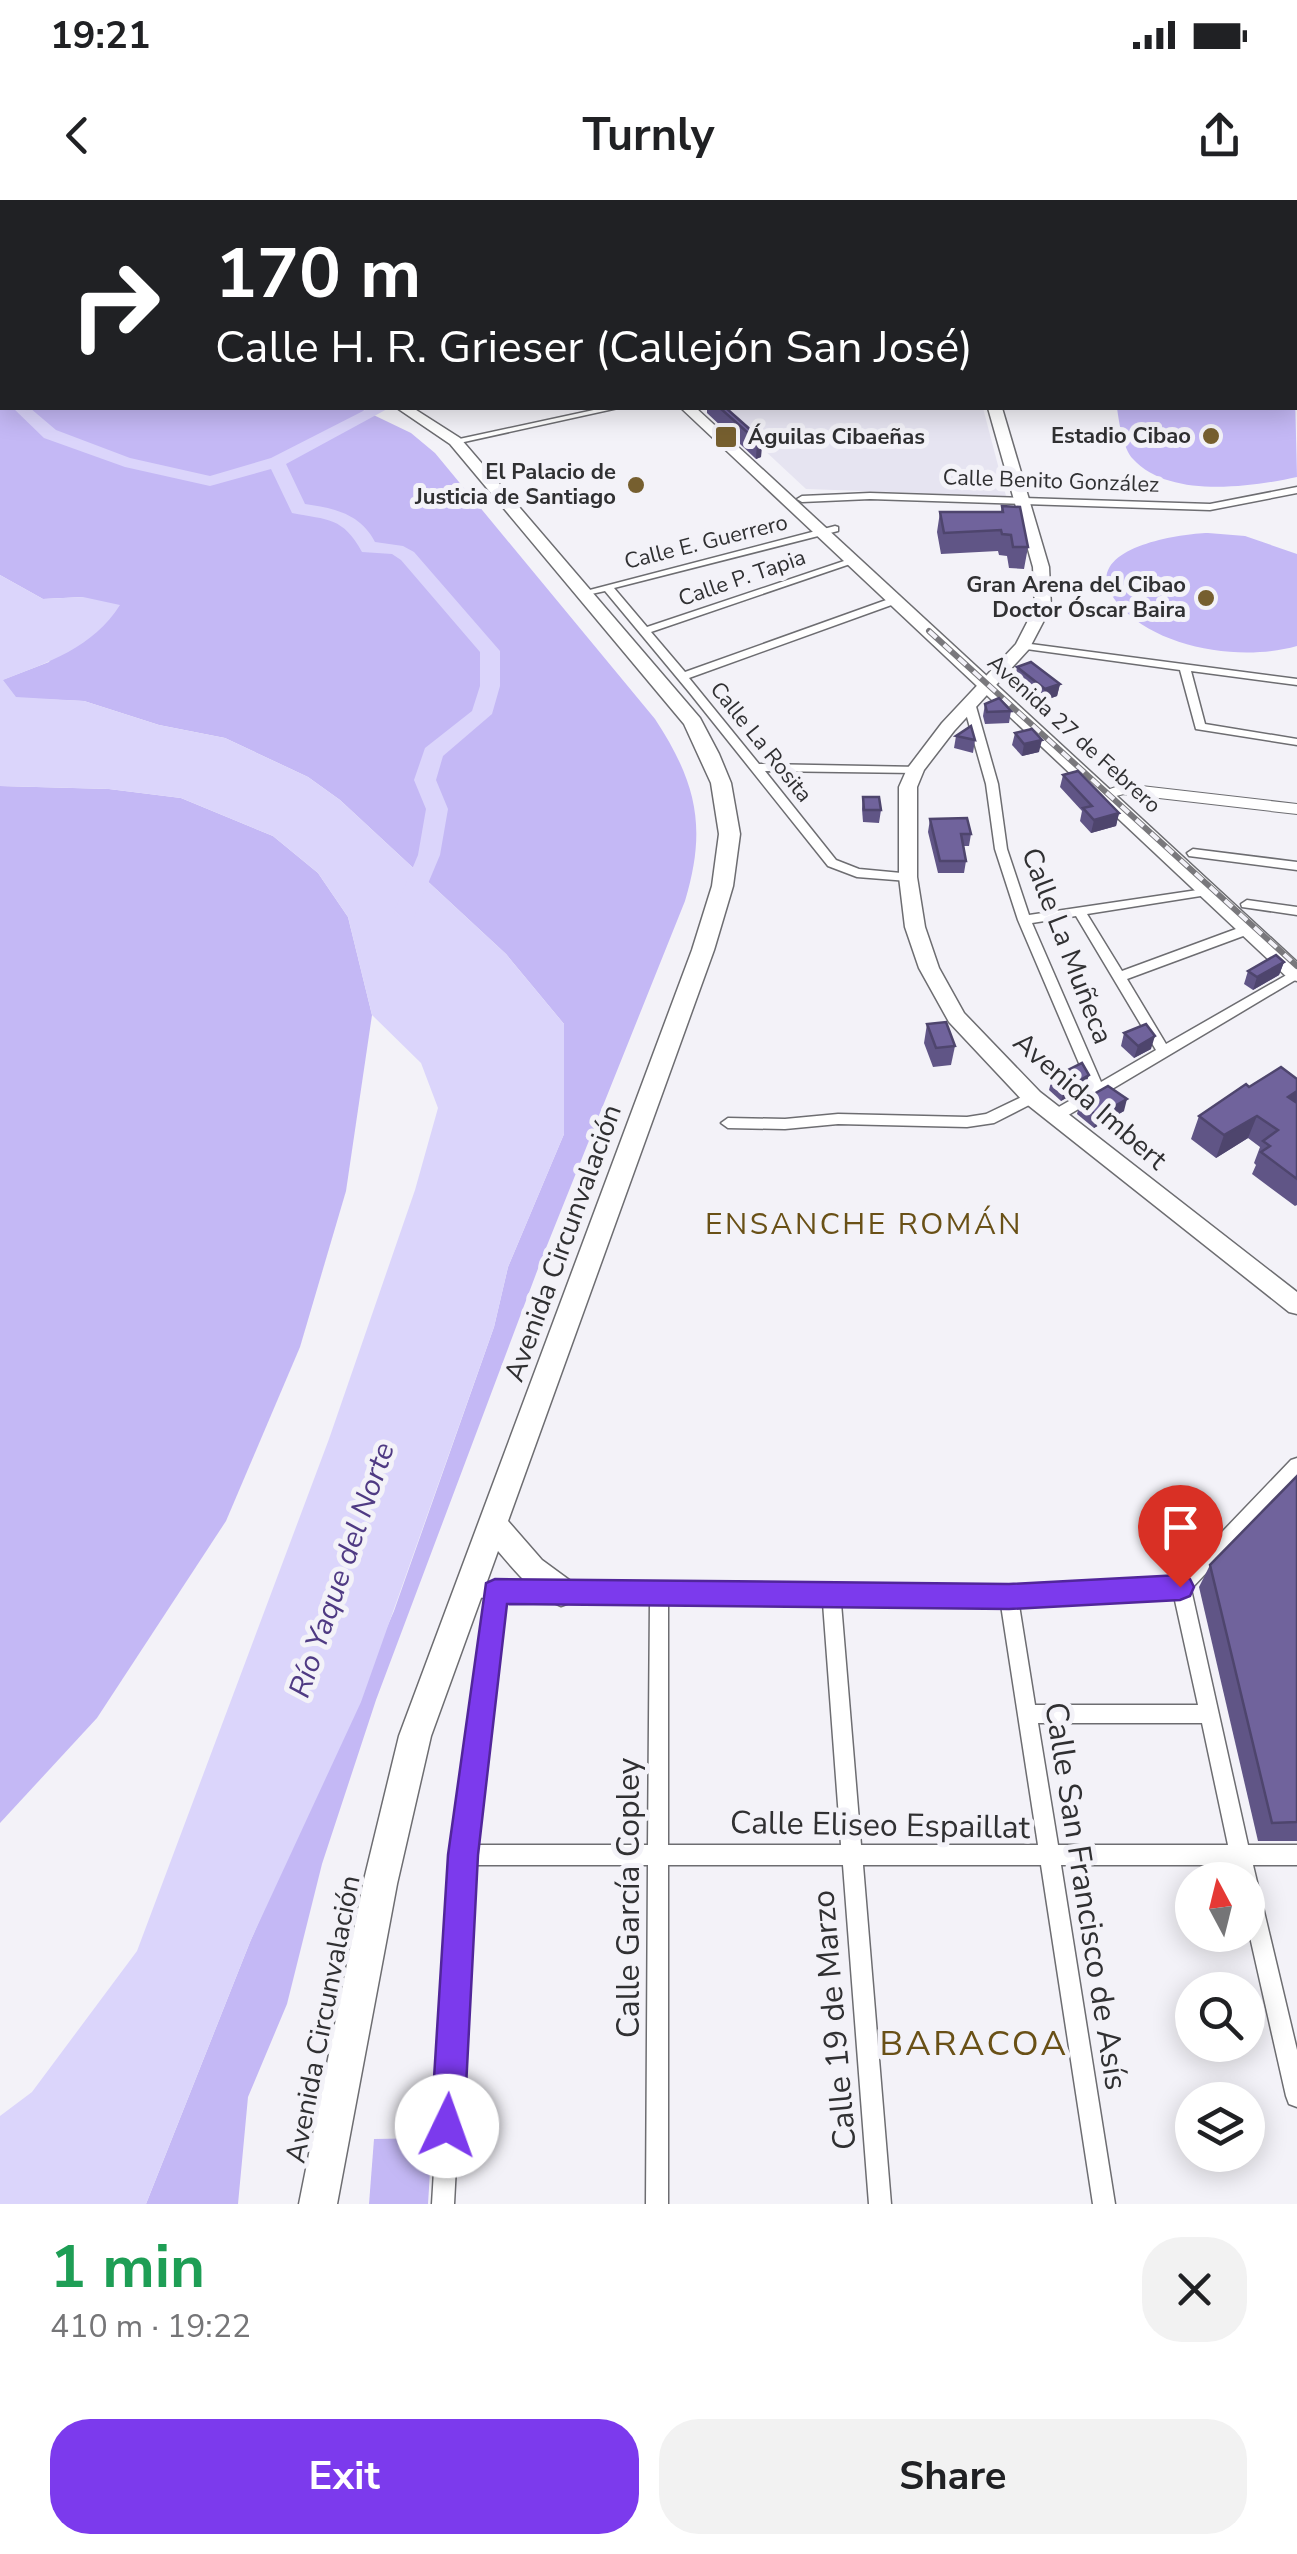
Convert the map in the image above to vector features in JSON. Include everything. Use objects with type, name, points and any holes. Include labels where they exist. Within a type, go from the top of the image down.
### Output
[{"type":"main road","name":"Avenida Circunvalación","points":[[318,2204],[380,1884],[415,1736],[482,1591],[493,1525],[703,950],[722,891],[730,847],[727,793],[718,766],[693,722],[591,588],[450,437],[407,410]]},
{"type":"main road","name":"Avenida 27 de Febrero","points":[[690,410],[1114,792],[1193,853],[1297,950]]},
{"type":"main road","name":"Avenida 27 de Febrero","points":[[710,410],[802,499],[852,562],[991,681]]},
{"type":"main road","name":"Avenida Imbert","points":[[996,410],[1040,567],[1044,600],[1023,646],[916,769],[907,799],[908,878],[915,927],[928,968],[956,1017],[1032,1097],[1297,1306]]},
{"type":"main road","name":"Avenida 27 de Febrero","points":[[1114,792],[1207,890],[1297,973]]},
{"type":"main road","points":[[493,1525],[532,1569],[560,1592]]},
{"type":"street","points":[[450,437],[570,410]]},
{"type":"street","points":[[450,437],[603,410]]},
{"type":"street","name":"Calle Benito González","points":[[802,499],[832,495],[1210,506],[1297,490]]},
{"type":"street","name":"Calle E. Guerrero","points":[[591,588],[824,528]]},
{"type":"street","name":"Calle E. Guerrero","points":[[591,588],[824,528]]},
{"type":"street","name":"Calle P. Tapia","points":[[645,631],[852,562]]},
{"type":"street","name":"Calle La Rosita","points":[[591,588],[645,631],[832,863],[858,873],[908,878]]},
{"type":"street","points":[[684,676],[893,601]]},
{"type":"street","points":[[1023,646],[1297,682]]},
{"type":"street","points":[[1185,668],[1198,724],[1203,729],[1297,742]]},
{"type":"street","name":"Calle La Muñeca","points":[[969,704],[992,784],[1002,849],[1024,920],[1098,1088]]},
{"type":"street","points":[[755,766],[916,769]]},
{"type":"street","points":[[1114,792],[1297,809]]},
{"type":"street","points":[[1193,853],[1297,866]]},
{"type":"street","points":[[1024,920],[1207,890]]},
{"type":"street","points":[[1247,904],[1297,911]]},
{"type":"street","points":[[1079,911],[1162,1050]]},
{"type":"street","points":[[1120,978],[1249,929]]},
{"type":"street","points":[[1055,1116],[1297,973]]},
{"type":"street","points":[[728,1123],[785,1124],[838,1119],[967,1122],[988,1118],[1032,1097]]},
{"type":"street","points":[[443,2204],[482,1591],[1009,1597],[1180,1587],[1297,1465]]},
{"type":"street","points":[[1180,1587],[1242,1862]]},
{"type":"street","name":"Calle García Copley","points":[[657,2204],[660,1591]]},
{"type":"street","name":"Calle 19 de Marzo","points":[[831,1592],[880,2204]]},
{"type":"street","name":"Calle San Francisco de Asís","points":[[1009,1597],[1104,2204]]},
{"type":"street","points":[[1026,1714],[1209,1714]]},
{"type":"street","name":"Calle Eliseo Espaillat","points":[[463,1855],[1297,1855]]},
{"type":"street","points":[[1263,1952],[1297,2096]]},
{"type":"shaded area","points":[[0,410],[363,410],[411,433],[435,453],[655,719],[680,764],[694,807],[696,851],[685,901],[542,1258],[376,1700],[322,1864],[287,2004],[248,2097],[238,2204],[146,2204],[250,1942],[394,1611],[494,1327],[508,1267],[564,1134],[564,1024],[506,954],[340,800],[308,777],[225,738],[159,725],[84,701],[16,698],[2,680],[49,662],[83,597],[43,599],[0,575]]},
{"type":"shaded area","points":[[721,410],[984,410],[1006,496],[806,489]]},
{"type":"shaded area","name":"Estadio Cibao","points":[[1117,410],[1295,410],[1297,477],[1211,487],[1167,480],[1148,472],[1133,459],[1122,435]]},
{"type":"shaded area","name":"Gran Arena del Cibao Doctor Óscar Baira","points":[[1208,533],[1245,536],[1297,554],[1297,646],[1253,652],[1205,648],[1160,634],[1123,609],[1109,589],[1107,573],[1115,560],[1150,542]]},
{"type":"shaded area","points":[[0,786],[109,789],[181,798],[273,836],[318,873],[348,917],[372,1015],[346,1191],[300,1347],[226,1521],[97,1718],[0,1823]]},
{"type":"shaded area","points":[[432,2138],[428,2204],[369,2204],[374,2139]]},
{"type":"water","points":[[0,575],[43,599],[83,597],[120,605],[83,643],[3,680],[16,697],[84,701],[159,725],[225,738],[308,777],[340,800],[506,954],[564,1024],[564,1134],[508,1267],[494,1327],[361,1702],[250,1942],[146,2204],[0,2204],[0,2116],[32,2092],[137,1951],[329,1439],[415,1190],[438,1108],[421,1063],[372,1015],[348,917],[318,873],[273,836],[181,798],[109,789],[0,786]]},
{"type":"building","points":[[722,410],[728,410],[762,440],[757,441]]},
{"type":"building","points":[[1002,506],[1020,507],[1028,547],[1013,547],[1011,535],[1002,534],[1001,530],[944,533],[940,512],[1003,512]]},
{"type":"building","points":[[1031,662],[1060,684],[1045,689],[1017,667]]},
{"type":"building","points":[[999,698],[1011,711],[987,712],[985,704]]},
{"type":"building","points":[[971,726],[975,740],[956,736]]},
{"type":"building","points":[[1032,729],[1042,740],[1024,744],[1015,733]]},
{"type":"building","points":[[1078,771],[1119,813],[1094,820],[1083,808],[1092,806],[1063,775]]},
{"type":"building","points":[[863,797],[879,797],[881,810],[864,810]]},
{"type":"building","points":[[967,818],[971,834],[961,834],[966,861],[940,861],[930,819]]},
{"type":"building","points":[[1276,955],[1284,962],[1257,977],[1248,971]]},
{"type":"building","points":[[946,1022],[955,1046],[936,1048],[927,1024]]},
{"type":"building","points":[[1146,1024],[1155,1036],[1138,1046],[1124,1033]]},
{"type":"building","points":[[1082,1063],[1089,1075],[1065,1089],[1052,1078]]},
{"type":"building","points":[[1281,1067],[1297,1079],[1297,1091],[1288,1097],[1297,1103],[1297,1179],[1261,1152],[1270,1146],[1263,1141],[1278,1130],[1257,1116],[1224,1135],[1199,1116],[1246,1084],[1249,1087]]},
{"type":"building","points":[[1108,1086],[1127,1099],[1097,1116],[1080,1102]]},
{"type":"building","points":[[1297,1476],[1297,1822],[1272,1823],[1210,1565]]},
{"type":"waterway","name":"Río Yaque del Norte","points":[[23,410],[50,434],[125,462],[210,481],[277,462]]},
{"type":"waterway","points":[[277,462],[377,410]]},
{"type":"waterway","name":"Río Yaque del Norte","points":[[277,462],[298,509],[341,518],[358,529],[368,548],[392,549],[408,556],[490,651],[490,686],[482,714],[433,753],[425,780],[437,809],[429,855],[406,912]]},
{"type":"railway","points":[[929,631],[1297,966]]},
{"type":"place","name":"Estadio Cibao","points":[[1211,436]]},
{"type":"place","name":"Águilas Cibaeñas","points":[[726,437]]},
{"type":"place","name":"El Palacio de Justicia de Santiago","points":[[636,485]]},
{"type":"place","name":"Gran Arena del Cibao Doctor Óscar Baira","points":[[1206,598]]},
{"type":"district","name":"ENSANCHE ROMÁN","points":[[864,1224]]},
{"type":"district","name":"BARACOA","points":[[974,2043]]},
{"type":"route","points":[[447,2126],[463,1855],[495,1592],[831,1592],[1009,1597],[1180,1587]]}]
